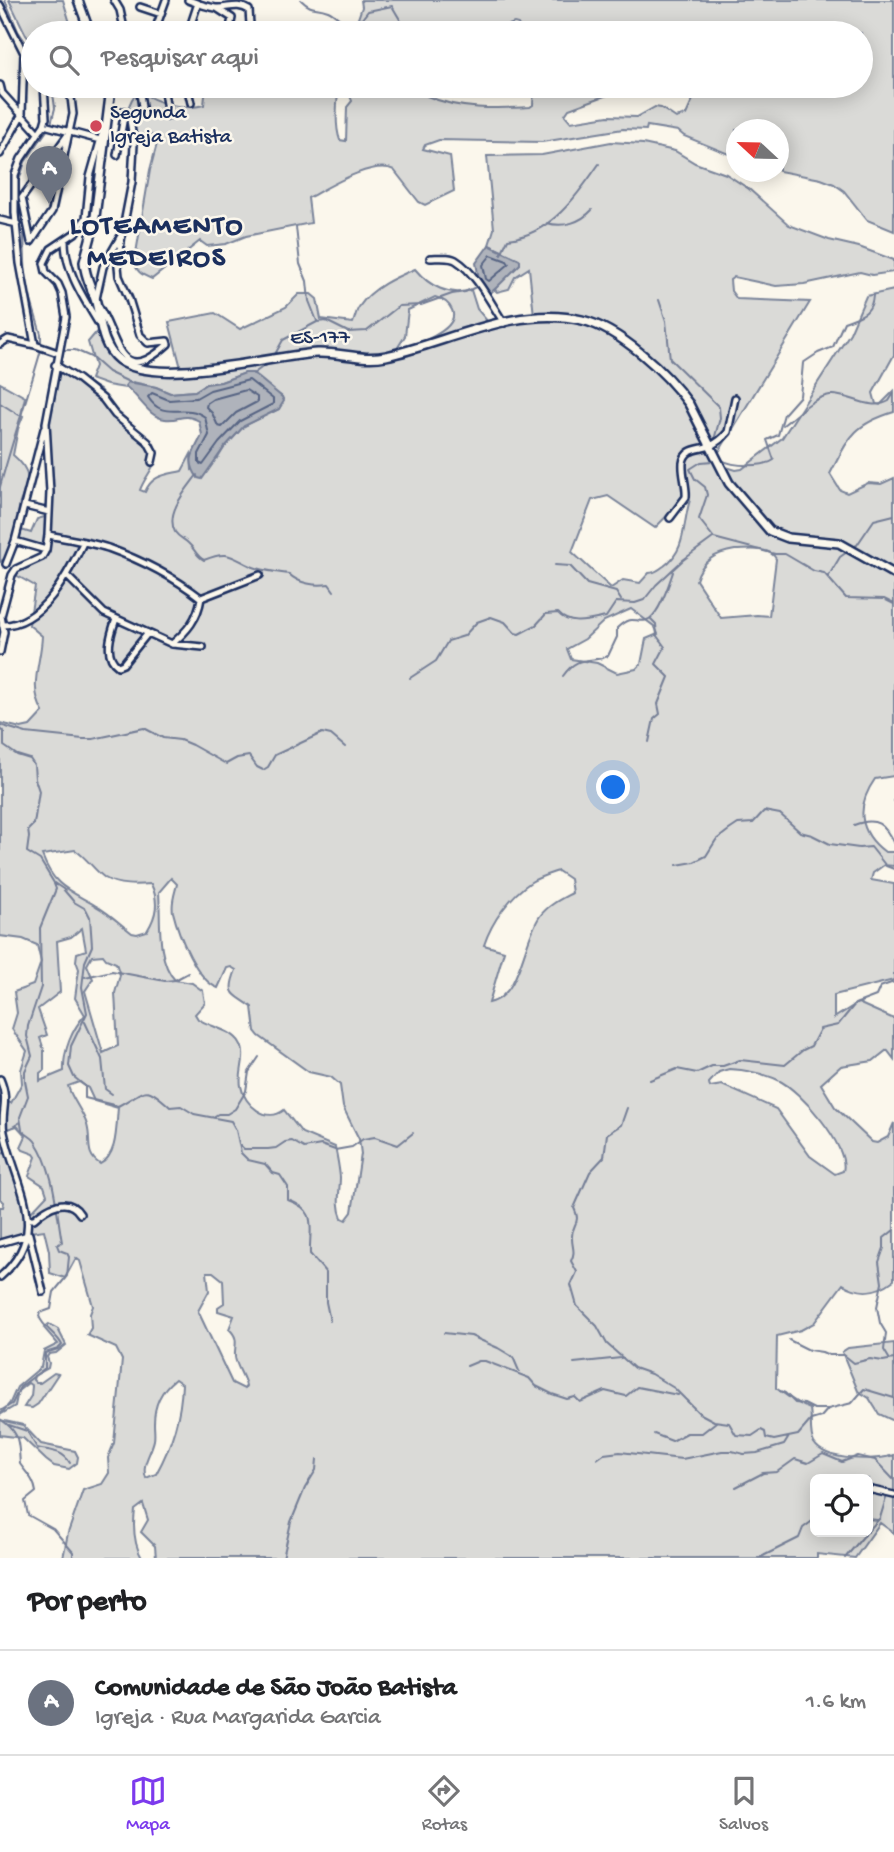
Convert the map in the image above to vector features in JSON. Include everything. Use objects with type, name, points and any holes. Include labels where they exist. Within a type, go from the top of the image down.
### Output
[{"type":"main road","points":[[78,0],[86,21]]},
{"type":"main road","name":"ES-177","points":[[108,98],[94,225],[84,262],[96,302],[99,324],[110,350],[121,361],[132,367],[172,372],[317,353],[378,358],[463,332],[504,323],[545,317],[584,321],[614,334],[672,382],[690,404],[729,483],[769,531],[788,538],[839,544],[894,574]]},
{"type":"street","points":[[114,0],[122,21]]},
{"type":"street","points":[[159,21],[166,0]]},
{"type":"street","points":[[188,0],[218,9],[232,18],[231,21]]},
{"type":"street","points":[[192,21],[198,2]]},
{"type":"street","points":[[0,5],[21,47]]},
{"type":"street","points":[[218,9],[229,5],[245,7],[249,10],[250,21]]},
{"type":"street","points":[[140,7],[161,14]]},
{"type":"street","points":[[0,85],[1,95],[38,133]]},
{"type":"street","points":[[0,154],[22,114],[23,98]]},
{"type":"street","points":[[39,346],[23,285],[15,175],[21,159],[44,125],[45,98]]},
{"type":"street","points":[[69,133],[22,198],[31,242],[52,211],[64,162],[73,114],[71,98]]},
{"type":"street","points":[[108,107],[127,113],[138,112],[142,107],[141,98]]},
{"type":"street","points":[[165,98],[167,116]]},
{"type":"street","points":[[190,98],[191,103]]},
{"type":"street","points":[[117,155],[127,113]]},
{"type":"street","points":[[122,234],[103,267],[96,302],[110,327],[119,353],[137,362],[146,361],[168,344],[167,341],[148,343],[140,335],[119,276],[122,234],[134,162],[134,144],[127,113]]},
{"type":"street","points":[[16,569],[3,563],[15,541],[25,506],[46,424],[55,365],[65,326],[66,308],[58,284],[46,272],[44,264],[47,254],[75,233],[86,218],[90,177],[102,139],[44,125]]},
{"type":"street","points":[[52,157],[64,162]]},
{"type":"street","points":[[0,220],[17,224]]},
{"type":"street","points":[[62,241],[69,268],[99,324]]},
{"type":"street","points":[[430,258],[457,260],[473,277],[504,323]]},
{"type":"street","points":[[0,344],[8,339],[58,353]]},
{"type":"street","points":[[55,365],[103,399],[116,415],[148,442],[154,453],[152,462]]},
{"type":"street","points":[[670,518],[686,498],[683,464],[686,454],[710,446],[728,432],[736,398]]},
{"type":"street","points":[[0,652],[4,638],[1,618],[16,569],[42,556],[46,550],[49,512],[46,424]]},
{"type":"street","points":[[25,506],[49,512]]},
{"type":"street","points":[[48,535],[106,548],[129,557],[201,598]]},
{"type":"street","points":[[15,541],[46,550]]},
{"type":"street","points":[[2,625],[16,626],[40,608],[67,576],[83,542]]},
{"type":"street","points":[[201,598],[260,575]]},
{"type":"street","points":[[67,576],[104,613],[172,644],[204,647]]},
{"type":"street","points":[[0,590],[8,591]]},
{"type":"street","points":[[172,644],[189,629],[199,612],[201,598]]},
{"type":"street","points":[[116,619],[110,636],[110,657],[118,666],[123,664],[148,633]]},
{"type":"street","points":[[0,1079],[6,1096],[4,1132],[28,1219],[28,1233],[43,1292]]},
{"type":"street","points":[[28,1219],[34,1219],[44,1209],[65,1203],[77,1208],[80,1214]]},
{"type":"street","points":[[0,1243],[28,1233]]},
{"type":"street","points":[[0,1277],[21,1253],[28,1233]]},
{"type":"street","points":[[873,1490],[894,1495]]},
{"type":"shaded area","points":[[9,0],[63,0],[69,21],[21,21],[21,25]]},
{"type":"shaded area","points":[[361,0],[894,0],[894,231],[867,220],[844,191],[834,184],[789,173],[789,119],[726,119],[726,153],[678,131],[647,126],[646,130],[623,129],[542,142],[439,140],[425,145],[423,149],[450,156],[454,191],[425,205],[419,202],[394,170],[374,168],[350,176],[308,198],[311,223],[246,236],[226,244],[207,246],[200,241],[152,279],[139,272],[135,259],[150,170],[159,136],[130,134],[128,116],[132,98],[152,98],[179,106],[196,107],[204,105],[205,98],[338,98],[337,128],[340,140],[346,141],[347,107],[352,101],[351,98],[432,98],[478,108],[504,108],[530,107],[533,105],[533,98],[599,98],[569,109],[565,115],[571,122],[608,116],[637,117],[655,107],[676,118],[686,115],[694,98],[873,98],[873,21],[357,21],[362,7]]},
{"type":"shaded area","points":[[611,142],[643,144],[675,151],[695,163],[726,174],[726,182],[738,182],[749,189],[789,225],[894,260],[894,272],[872,275],[860,272],[804,284],[776,286],[734,277],[730,280],[731,291],[737,299],[810,302],[717,455],[723,466],[742,469],[782,438],[850,333],[866,296],[894,290],[894,355],[873,393],[876,404],[880,405],[894,391],[894,412],[869,422],[853,434],[830,474],[840,490],[847,493],[868,483],[881,484],[894,478],[894,776],[875,779],[865,799],[863,818],[869,836],[876,844],[885,852],[894,852],[894,866],[884,865],[873,873],[871,880],[894,884],[894,980],[834,995],[834,1018],[858,1003],[894,1019],[894,1059],[887,1050],[873,1061],[841,1066],[821,1084],[835,1107],[872,1142],[877,1143],[888,1137],[894,1123],[894,1280],[869,1291],[856,1290],[843,1284],[814,1323],[801,1330],[777,1336],[776,1388],[810,1409],[812,1439],[820,1449],[829,1454],[852,1458],[894,1455],[894,1533],[880,1523],[873,1533],[873,1474],[810,1474],[810,1537],[870,1537],[855,1558],[817,1554],[817,1558],[156,1558],[155,1546],[141,1532],[148,1520],[143,1504],[135,1510],[134,1522],[135,1540],[142,1558],[63,1558],[68,1533],[83,1490],[102,1484],[109,1473],[108,1458],[114,1443],[122,1360],[116,1348],[87,1335],[91,1328],[90,1314],[93,1306],[80,1261],[76,1258],[65,1278],[50,1273],[44,1230],[30,1232],[28,1213],[47,1195],[44,1186],[29,1176],[36,1157],[21,1147],[26,1136],[17,1126],[1,1131],[3,1106],[0,1103],[0,1085],[5,1101],[11,1103],[22,1083],[21,1070],[27,1051],[12,1029],[17,1013],[14,992],[33,985],[41,962],[37,945],[23,939],[0,936],[0,723],[21,728],[30,726],[43,712],[36,693],[42,636],[29,625],[35,586],[14,574],[43,553],[42,547],[22,544],[0,562],[0,383],[25,397],[13,455],[23,466],[27,476],[19,507],[18,529],[31,533],[37,519],[52,515],[48,422],[56,375],[60,374],[63,367],[100,390],[116,410],[154,444],[155,462],[140,490],[145,492],[155,479],[182,471],[191,454],[192,470],[218,458],[244,426],[279,409],[282,397],[245,373],[221,382],[206,384],[195,391],[170,393],[133,382],[125,388],[90,379],[95,366],[88,342],[99,329],[115,354],[128,363],[155,368],[181,368],[169,322],[215,313],[240,329],[286,307],[299,294],[311,294],[317,299],[321,319],[353,323],[358,309],[370,294],[415,269],[433,285],[447,291],[471,290],[477,309],[488,322],[534,316],[529,268],[515,277],[509,289],[497,292],[495,290],[500,281],[520,264],[519,259],[489,245],[494,229],[487,156],[542,155]],"holes":[[[435,297],[451,308],[453,317],[449,324],[434,336],[399,349],[405,336],[408,310]],[[608,496],[655,528],[686,496],[690,500],[677,552],[664,566],[649,573],[640,583],[623,580],[611,588],[572,552],[592,500]],[[764,550],[776,559],[769,616],[721,618],[696,580],[702,567],[722,553]],[[631,609],[655,627],[658,634],[646,639],[641,664],[636,669],[617,673],[597,663],[571,659],[567,649],[585,639],[604,621]],[[75,850],[110,881],[151,884],[156,908],[147,931],[132,933],[105,912],[63,886],[52,874],[42,855]],[[558,871],[570,879],[572,893],[543,912],[534,926],[515,979],[500,998],[489,1003],[504,951],[484,945],[487,936],[516,894],[531,882]],[[171,878],[177,884],[173,912],[190,955],[210,984],[218,988],[227,968],[236,970],[232,984],[233,993],[252,1007],[255,1031],[259,1036],[309,1072],[331,1077],[340,1085],[343,1107],[359,1139],[361,1154],[352,1212],[346,1220],[342,1218],[339,1208],[340,1177],[335,1147],[302,1133],[284,1110],[271,1115],[251,1106],[241,1086],[243,1053],[240,1043],[227,1032],[198,1019],[195,1014],[205,1003],[203,991],[192,983],[175,980],[169,972],[162,950],[159,892]],[[82,928],[86,950],[77,953],[79,969],[75,998],[85,1015],[69,1041],[64,1071],[40,1081],[40,1073],[44,1070],[44,1050],[40,1038],[47,1035],[38,1009],[60,992],[57,941],[71,937]],[[103,955],[116,963],[120,975],[115,993],[118,1046],[103,1053],[85,991],[93,979],[87,965],[92,956]],[[729,1069],[766,1075],[778,1080],[798,1095],[821,1120],[839,1148],[843,1171],[835,1174],[810,1156],[776,1109],[722,1085],[710,1087],[709,1083],[719,1072]],[[79,1082],[88,1088],[94,1101],[118,1108],[113,1147],[106,1160],[100,1164],[92,1156],[87,1125],[68,1086]],[[207,1272],[213,1272],[223,1280],[224,1303],[218,1307],[218,1311],[234,1316],[229,1329],[235,1339],[236,1360],[246,1386],[244,1389],[232,1383],[198,1311],[209,1291]],[[175,1379],[182,1384],[178,1419],[156,1474],[146,1478],[146,1464],[154,1438],[155,1410],[162,1393]]]},
{"type":"shaded area","points":[[7,1148],[26,1213],[25,1233],[0,1239],[0,1207],[3,1207],[4,1202],[0,1199],[0,1157]]},
{"type":"shaded area","points":[[49,1324],[58,1329],[66,1345],[56,1353],[49,1354],[48,1368],[34,1376],[33,1380],[40,1383],[54,1373],[58,1374],[38,1404],[32,1408],[24,1407],[31,1396],[32,1386],[28,1383],[18,1391],[15,1406],[0,1415],[10,1403],[17,1387],[41,1367],[44,1351],[58,1344],[44,1328]]},
{"type":"shaded area","points":[[894,1343],[894,1421],[879,1414],[869,1398],[858,1391],[842,1352],[848,1348]]},
{"type":"shaded area","points":[[0,1420],[23,1425],[41,1444],[75,1451],[77,1463],[69,1469],[54,1466],[23,1438],[0,1435]]},
{"type":"water","points":[[489,245],[520,260],[520,264],[490,293],[480,284],[476,263]]},
{"type":"water","points":[[245,373],[253,373],[284,401],[279,409],[244,426],[202,479],[194,472],[191,461],[202,435],[199,421],[189,417],[159,417],[125,386],[128,382],[156,387],[170,393],[195,391],[206,384],[221,382]]},
{"type":"waterway","points":[[5,0],[21,35]]},
{"type":"waterway","points":[[301,0],[311,7],[331,12],[343,21]]},
{"type":"waterway","points":[[360,21],[368,11],[392,6],[401,21]]},
{"type":"waterway","points":[[51,124],[55,108],[54,98]]},
{"type":"waterway","points":[[18,184],[25,162],[48,129]]},
{"type":"waterway","points":[[501,254],[508,239],[537,230],[561,212],[599,164]]},
{"type":"waterway","points":[[18,190],[24,235],[26,285]]},
{"type":"waterway","points":[[547,223],[572,223],[592,210]]},
{"type":"waterway","points":[[296,227],[300,264],[317,321]]},
{"type":"waterway","points":[[274,356],[283,340],[317,322],[326,321],[348,332],[367,331],[399,306],[421,305],[478,286]]},
{"type":"waterway","points":[[28,290],[41,334],[41,345]]},
{"type":"waterway","points":[[722,460],[748,465],[774,460],[767,440],[778,435],[784,414],[800,396],[803,363],[833,347],[844,322],[867,311],[873,295]]},
{"type":"waterway","points":[[659,300],[666,321],[670,359],[719,407],[720,418],[714,440],[720,459]]},
{"type":"waterway","points":[[0,487],[41,350]]},
{"type":"waterway","points":[[62,350],[75,350],[91,357],[108,372],[131,383]]},
{"type":"waterway","points":[[253,374],[268,363]]},
{"type":"waterway","points":[[783,425],[810,403],[823,397],[837,395],[882,404],[889,401],[894,393]]},
{"type":"waterway","points":[[0,403],[19,415]]},
{"type":"waterway","points":[[713,461],[701,462],[690,469],[695,479],[705,487],[707,495],[699,519],[714,538],[775,554],[785,554],[814,571],[824,573],[846,598],[884,599],[894,604]]},
{"type":"waterway","points":[[197,475],[178,502],[173,525],[175,532],[201,558],[204,560],[219,555],[229,556],[255,568],[289,574],[303,582],[329,584],[334,591]]},
{"type":"waterway","points":[[851,548],[857,545],[874,520],[894,515]]},
{"type":"waterway","points":[[410,678],[436,661],[448,641],[464,636],[477,622],[491,617],[505,622],[519,634],[536,625],[546,614],[558,613],[568,620],[587,621],[606,617],[616,602],[635,603],[644,600],[683,560],[713,538]]},
{"type":"waterway","points":[[828,577],[840,557],[847,552]]},
{"type":"waterway","points":[[555,565],[570,566],[587,584],[616,592],[621,600]]},
{"type":"waterway","points":[[563,676],[574,664],[608,656],[617,637],[617,628],[622,624],[651,617],[663,599],[673,572]]},
{"type":"waterway","points":[[649,742],[654,719],[660,714],[658,704],[669,677],[656,664],[665,647],[657,636],[656,624],[651,619]]},
{"type":"waterway","points":[[0,725],[26,733],[83,739],[144,728],[163,738],[192,745],[226,764],[249,756],[257,767],[263,770],[275,755],[322,733],[331,735],[345,747]]},
{"type":"waterway","points":[[0,730],[4,731],[4,746],[17,755],[30,759],[34,765],[39,791],[34,824],[28,830],[27,852],[40,860],[54,883],[74,902],[86,909],[90,917],[92,946],[85,962],[82,987],[87,1013],[71,1046],[69,1066],[74,1077],[85,1086],[85,1098],[118,1106],[140,1093],[149,1092],[170,1107],[181,1106],[194,1114],[231,1121],[241,1153],[248,1160],[265,1164],[273,1173],[280,1175],[288,1187],[288,1200],[298,1204],[308,1215],[311,1228],[310,1254],[326,1273],[326,1302],[330,1321]]},
{"type":"waterway","points":[[894,796],[894,801]]},
{"type":"waterway","points":[[677,865],[694,862],[706,856],[716,840],[738,824],[753,823],[764,811],[780,814],[800,832],[830,844],[871,847],[886,866],[894,869]]},
{"type":"waterway","points":[[854,825],[868,821],[879,824],[887,831],[894,844]]},
{"type":"waterway","points":[[0,1411],[12,1404],[20,1387],[45,1368],[45,1353],[62,1345],[39,1316],[51,1309],[54,1292],[67,1276],[69,1257],[67,1253],[59,1250],[57,1245],[62,1242],[47,1165],[35,1141],[22,1130],[20,1117],[28,1096],[25,1071],[32,1056],[27,1036],[28,1026],[41,987],[40,928],[56,889],[54,884]]},
{"type":"waterway","points":[[85,977],[112,971],[165,981],[175,980],[188,973]]},
{"type":"waterway","points":[[650,1080],[677,1069],[697,1073],[712,1066],[723,1066],[740,1060],[785,1065],[811,1046],[820,1029],[838,1025],[855,1004],[876,996],[880,987],[894,982]]},
{"type":"waterway","points":[[85,1022],[102,1059],[105,1089],[112,1094]]},
{"type":"waterway","points":[[213,1117],[235,1109],[246,1091],[249,1072],[259,1057]]},
{"type":"waterway","points":[[627,1108],[621,1125],[607,1134],[604,1157],[590,1172],[574,1208],[577,1221],[572,1233],[574,1252],[571,1261],[577,1272],[571,1285],[577,1306],[597,1326],[607,1344],[634,1368],[651,1374],[674,1388],[699,1413],[714,1421],[729,1423],[736,1435],[752,1436],[761,1430],[765,1432],[766,1438],[774,1440],[798,1435],[811,1420],[821,1417],[828,1409]]},
{"type":"waterway","points":[[6,1131],[19,1123]]},
{"type":"waterway","points":[[239,1144],[244,1149],[268,1149],[292,1141],[304,1148],[321,1145],[335,1150],[352,1147],[363,1139],[375,1137],[398,1145],[413,1133]]},
{"type":"waterway","points":[[0,1145],[3,1135]]},
{"type":"waterway","points":[[890,1360],[884,1350],[886,1333],[880,1323],[877,1307],[882,1283],[879,1262],[884,1238],[894,1230]]},
{"type":"waterway","points":[[444,1333],[471,1336],[498,1348],[513,1357],[519,1371]]},
{"type":"waterway","points":[[789,1340],[809,1350],[829,1355],[844,1355],[854,1363],[870,1359],[894,1359]]},
{"type":"waterway","points":[[574,1363],[621,1358]]},
{"type":"waterway","points":[[467,1366],[485,1361],[529,1378],[536,1386],[552,1394],[567,1399],[575,1397],[580,1402],[605,1391],[626,1396],[637,1387],[678,1395]]},
{"type":"waterway","points":[[780,1391],[795,1403],[814,1409],[828,1409],[852,1403],[864,1389],[894,1398]]},
{"type":"waterway","points":[[0,1419],[15,1434],[20,1464],[35,1487],[36,1492],[25,1501],[28,1515],[53,1529],[73,1552],[73,1558]]},
{"type":"waterway","points":[[654,1434],[672,1441],[687,1433],[702,1433],[716,1422]]},
{"type":"waterway","points":[[9,1425],[27,1431],[37,1448],[60,1453],[70,1463]]},
{"type":"waterway","points":[[597,1459],[604,1454],[620,1452],[682,1459],[722,1451],[757,1453],[784,1445],[789,1437]]},
{"type":"waterway","points":[[736,1487],[763,1473],[777,1472],[795,1459],[808,1463],[823,1454],[842,1462],[858,1456],[875,1460],[894,1480]]},
{"type":"waterway","points":[[283,1558],[291,1522],[305,1488],[316,1470],[317,1459]]},
{"type":"waterway","points":[[873,1526],[880,1518],[887,1495]]},
{"type":"waterway","points":[[873,1520],[877,1520]]},
{"type":"waterway","points":[[759,1558],[799,1538],[803,1528],[810,1523]]},
{"type":"waterway","points":[[845,1558],[863,1537]]},
{"type":"place","name":"Segunda Igreja Batista","points":[[96,126]]},
{"type":"place","name":"Comunidade de São João Batista","points":[[49,204]]},
{"type":"district","name":"LOTEAMENTO MEDEIROS","points":[[157,243]]}]
